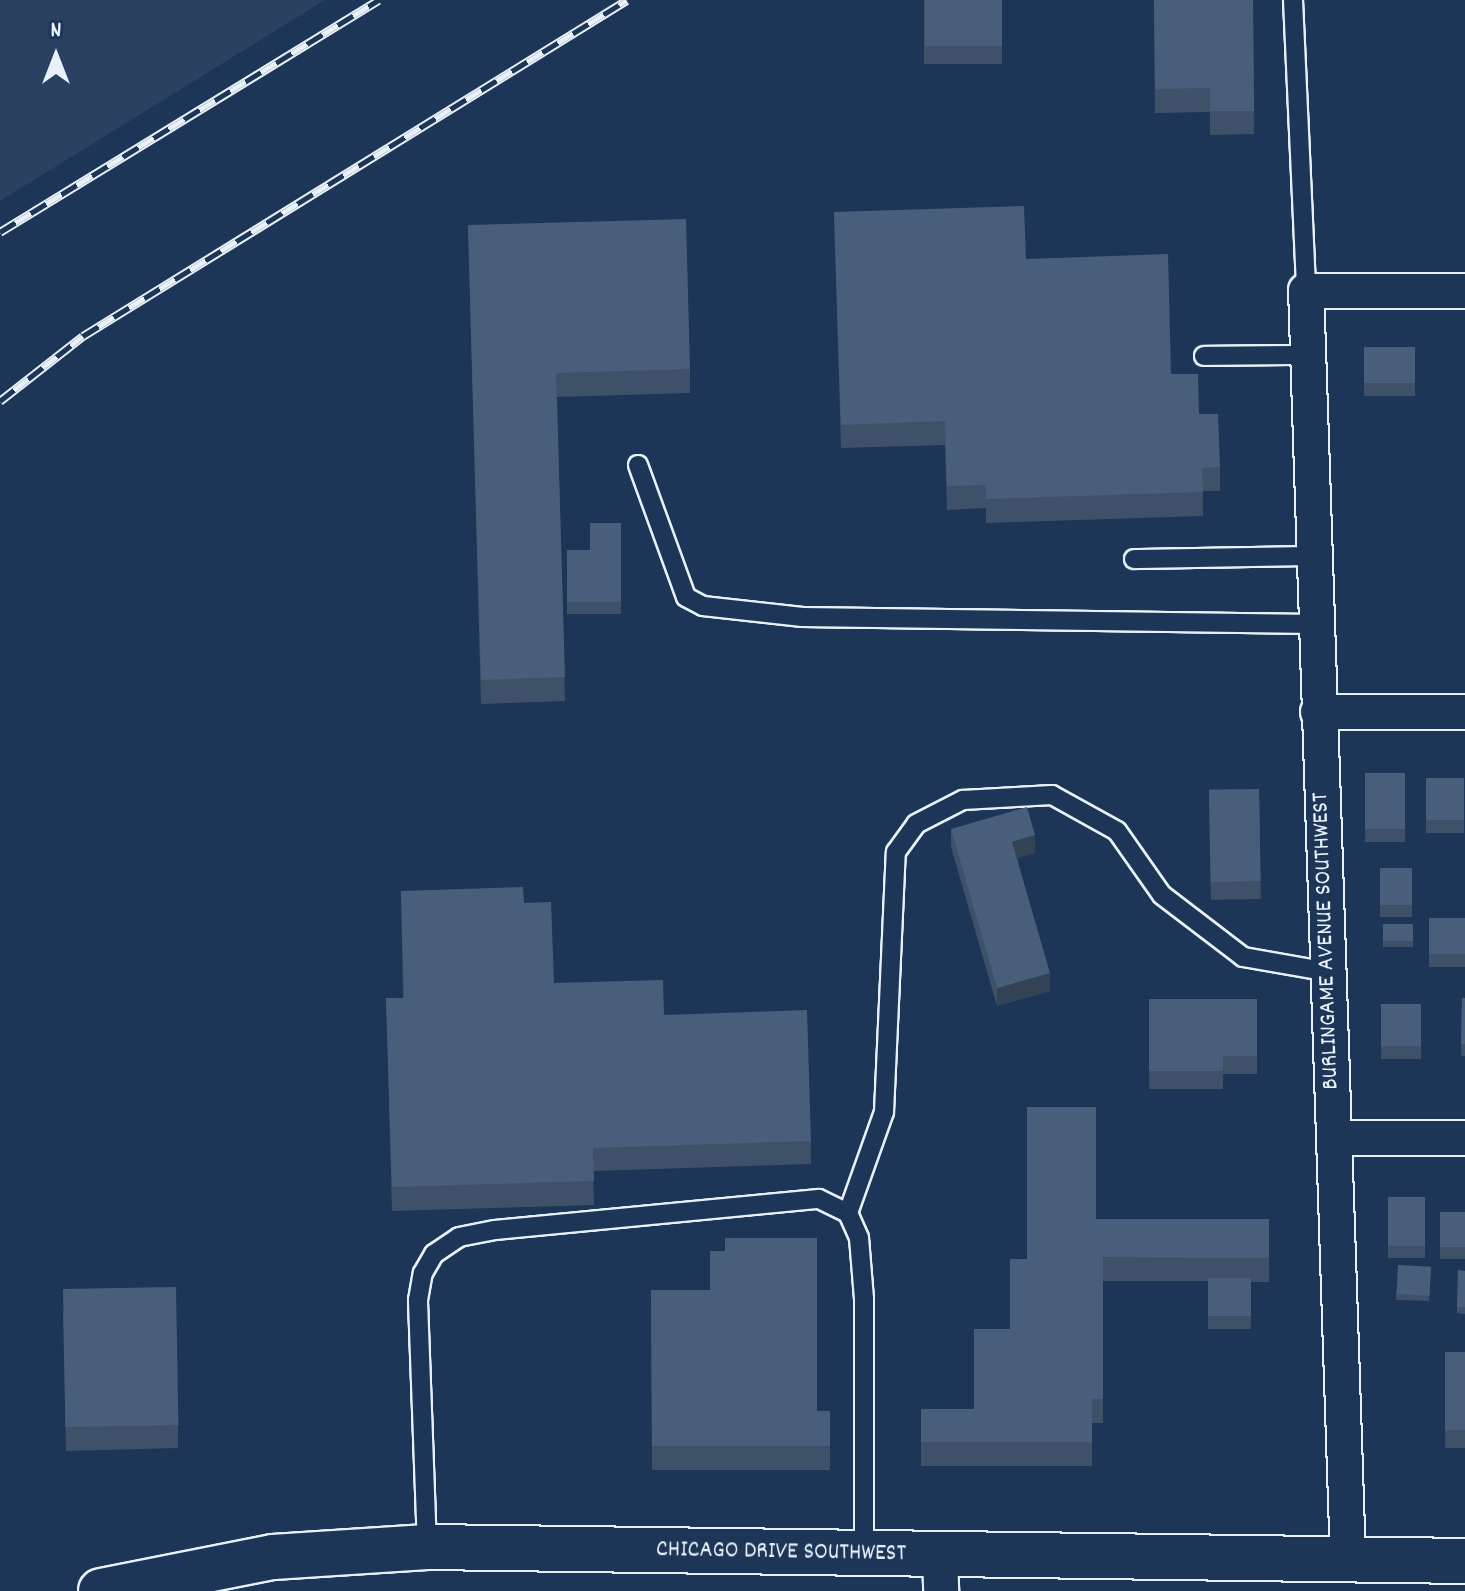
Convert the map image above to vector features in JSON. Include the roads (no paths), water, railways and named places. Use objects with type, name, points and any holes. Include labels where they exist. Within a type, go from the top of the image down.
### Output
[{"type":"main road","name":"CHICAGO DRIVE SOUTHWEST","points":[[101,1591],[222,1578],[427,1547],[864,1555],[941,1574],[1349,1576],[1465,1561]]},
{"type":"street","points":[[1306,291],[1465,291]]},
{"type":"street","name":"BURLINGAME AVENUE SOUTHWEST","points":[[1306,291],[1349,1576]]},
{"type":"street","points":[[1318,712],[1465,712]]},
{"type":"street","points":[[1336,1138],[1465,1138]]},
{"type":"lane","points":[[1293,0],[1306,291]]},
{"type":"lane","points":[[1204,356],[1307,355]]},
{"type":"lane","points":[[638,465],[686,597],[703,606],[802,617],[1315,624]]},
{"type":"lane","points":[[1134,559],[1313,556]]},
{"type":"lane","points":[[848,1213],[884,1112],[896,852],[916,824],[939,812],[963,800],[1052,795],[1117,831],[1162,895],[1243,957],[1329,972]]},
{"type":"lane","points":[[427,1547],[418,1300],[423,1273],[434,1254],[459,1237],[495,1230],[819,1199],[848,1213],[859,1238],[864,1299],[864,1555]]},
{"type":"railway","points":[[0,232],[378,0]]},
{"type":"railway","points":[[0,401],[83,336],[627,0]]}]
